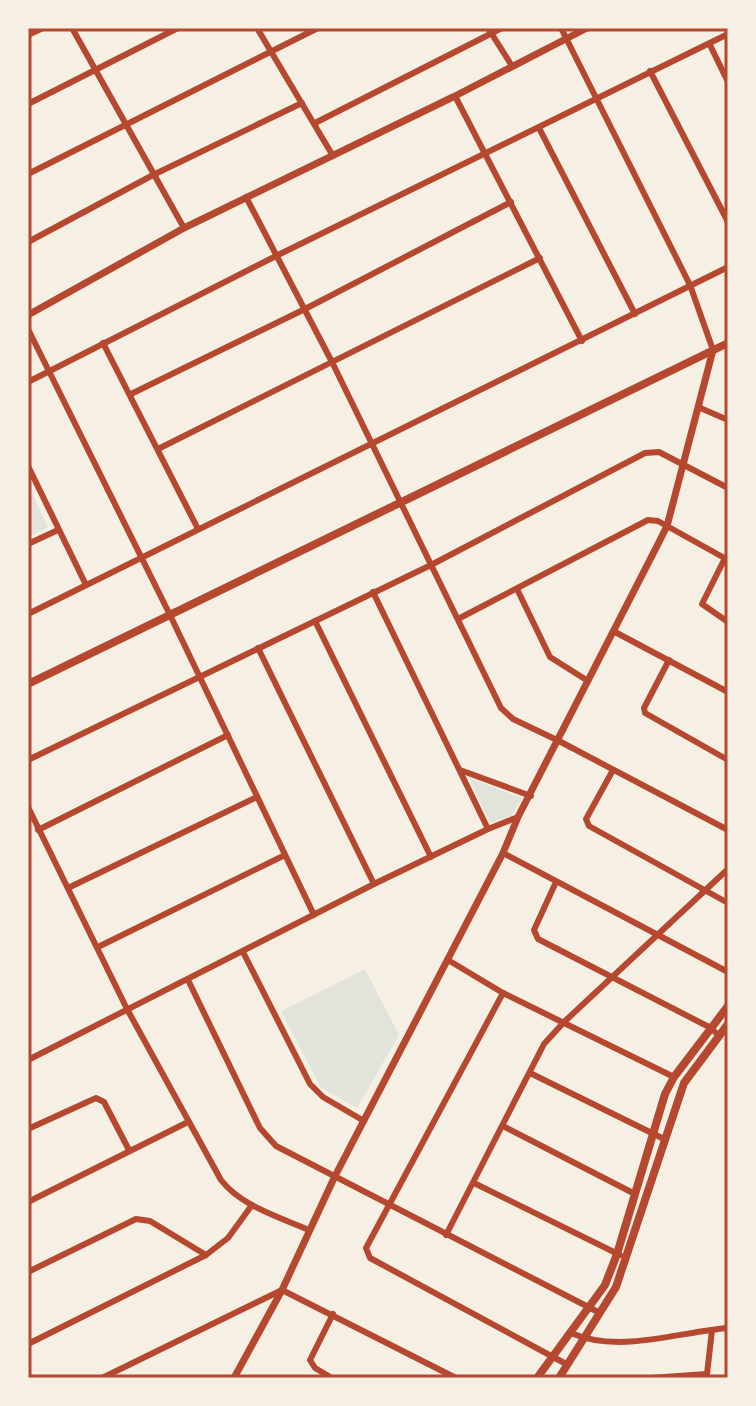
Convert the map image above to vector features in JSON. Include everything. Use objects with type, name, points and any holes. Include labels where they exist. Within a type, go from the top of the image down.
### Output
[{"type":"main road","points":[[28,684],[728,343]]},
{"type":"main road","points":[[537,1378],[605,1285],[617,1254],[651,1134],[674,1077],[728,1006]]},
{"type":"main road","points":[[559,1378],[616,1287],[684,1083],[728,1024]]},
{"type":"street","points":[[28,35],[43,28]]},
{"type":"street","points":[[72,28],[184,228]]},
{"type":"street","points":[[28,104],[178,28]]},
{"type":"street","points":[[257,28],[333,156]]},
{"type":"street","points":[[28,174],[318,28]]},
{"type":"street","points":[[315,123],[490,31],[502,28]]},
{"type":"street","points":[[234,1378],[282,1290],[335,1176],[503,853],[518,817],[667,526],[713,350],[690,285],[561,28]]},
{"type":"street","points":[[28,315],[184,228],[587,28]]},
{"type":"street","points":[[490,31],[512,66]]},
{"type":"street","points":[[28,382],[276,256],[728,34]]},
{"type":"street","points":[[710,45],[728,82]]},
{"type":"street","points":[[650,71],[728,222]]},
{"type":"street","points":[[455,96],[582,341]]},
{"type":"street","points":[[28,242],[153,175],[302,103]]},
{"type":"street","points":[[539,128],[635,314]]},
{"type":"street","points":[[246,197],[332,362],[503,711],[728,830]]},
{"type":"street","points":[[131,394],[305,309],[511,202]]},
{"type":"street","points":[[158,449],[540,258]]},
{"type":"street","points":[[28,614],[728,267]]},
{"type":"street","points":[[28,329],[314,915]]},
{"type":"street","points":[[103,343],[198,529]]},
{"type":"street","points":[[698,407],[728,420]]},
{"type":"street","points":[[28,760],[431,565],[645,453],[659,452],[728,488]]},
{"type":"street","points":[[28,466],[86,585]]},
{"type":"street","points":[[458,619],[648,520],[658,521],[726,559],[702,604],[728,622]]},
{"type":"street","points":[[28,544],[58,530]]},
{"type":"street","points":[[517,589],[550,657],[588,681]]},
{"type":"street","points":[[373,592],[488,829]]},
{"type":"street","points":[[315,621],[431,857]]},
{"type":"street","points":[[615,632],[728,692]]},
{"type":"street","points":[[258,648],[374,884]]},
{"type":"street","points":[[669,660],[644,708],[645,713],[728,760]]},
{"type":"street","points":[[38,830],[228,735]]},
{"type":"street","points":[[460,770],[531,796]]},
{"type":"street","points":[[613,770],[586,819],[589,826],[728,903]]},
{"type":"street","points":[[68,888],[257,797]]},
{"type":"street","points":[[28,807],[127,1009],[221,1180],[252,1205],[309,1230]]},
{"type":"street","points":[[28,1060],[374,884],[518,817]]},
{"type":"street","points":[[503,853],[728,972]]},
{"type":"street","points":[[98,947],[285,855]]},
{"type":"street","points":[[446,1235],[544,1044],[728,869]]},
{"type":"street","points":[[556,882],[534,935],[711,1028],[719,1036]]},
{"type":"street","points":[[243,952],[310,1084],[323,1097],[364,1121]]},
{"type":"street","points":[[448,960],[503,993],[674,1077]]},
{"type":"street","points":[[188,980],[260,1128],[276,1146],[600,1313]]},
{"type":"street","points":[[503,993],[366,1248],[370,1258],[568,1365]]},
{"type":"street","points":[[530,1073],[664,1139]]},
{"type":"street","points":[[28,1129],[96,1098],[104,1102],[129,1150]]},
{"type":"street","points":[[28,1202],[188,1122]]},
{"type":"street","points":[[503,1126],[635,1194]]},
{"type":"street","points":[[474,1183],[627,1257]]},
{"type":"street","points":[[28,1344],[206,1255],[228,1238],[252,1205]]},
{"type":"street","points":[[28,1272],[136,1219],[150,1221],[206,1255]]},
{"type":"street","points":[[282,1290],[456,1378]]},
{"type":"street","points":[[102,1378],[282,1290]]},
{"type":"street","points":[[332,1378],[315,1368],[310,1360],[333,1314]]},
{"type":"street","points":[[571,1333],[584,1339],[621,1341],[728,1328]]},
{"type":"street","points":[[650,1378],[706,1376],[712,1330]]},
{"type":"shaded area","points":[[28,485],[48,527],[28,537]]},
{"type":"shaded area","points":[[469,778],[522,798],[512,815],[490,823]]},
{"type":"shaded area","points":[[365,969],[399,1035],[357,1108],[321,1088],[281,1011]]}]
